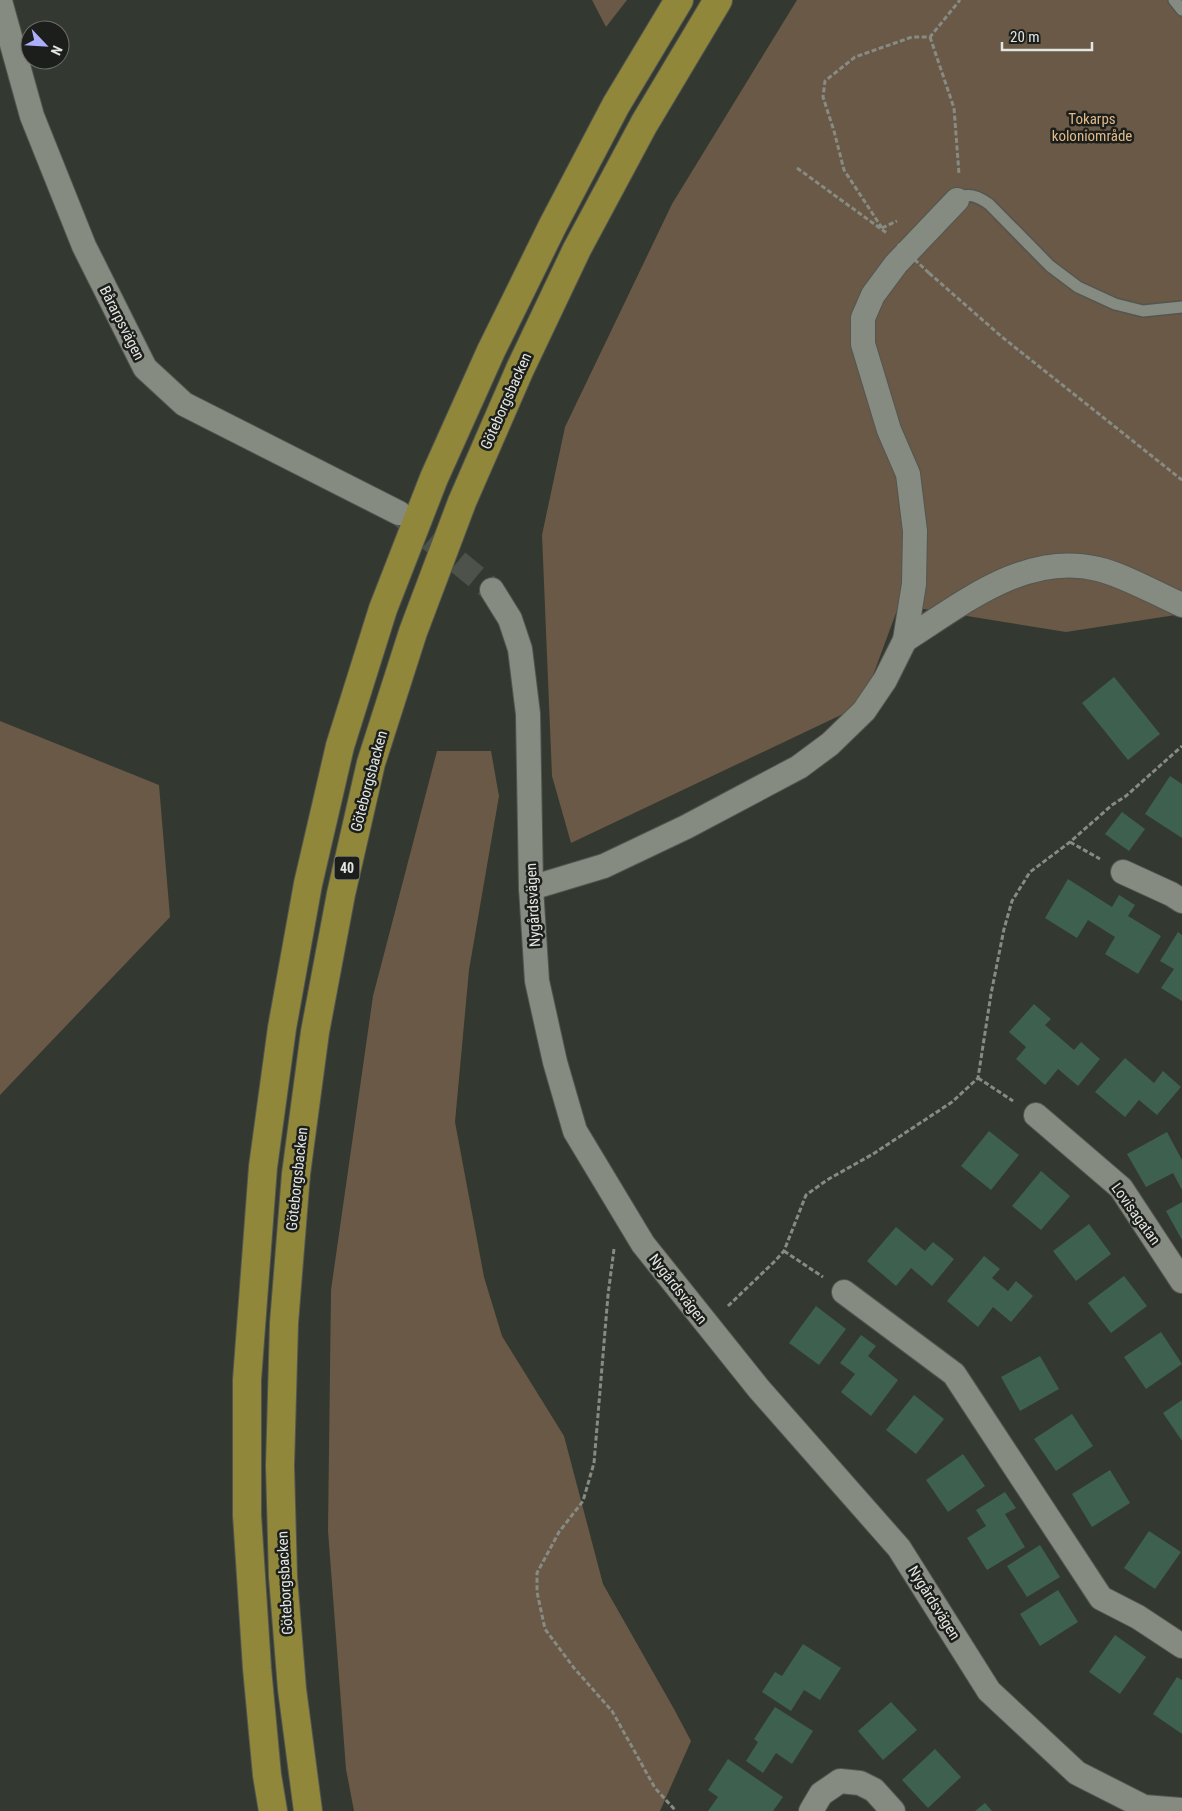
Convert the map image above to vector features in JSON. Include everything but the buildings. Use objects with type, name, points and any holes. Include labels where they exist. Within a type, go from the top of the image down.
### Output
[{"type":"highway","name":"40","points":[[273,1811],[256,1668],[248,1535],[247,1380],[263,1167],[282,1028],[308,884],[340,746],[384,609],[434,478],[491,351],[553,225],[616,105],[679,0]]},
{"type":"highway","name":"Göteborgsbacken","points":[[308,1811],[292,1689],[283,1577],[280,1466],[284,1323],[296,1174],[315,1032],[341,894],[360,810],[371,763],[413,632],[462,502],[520,369],[578,249],[639,132],[718,0]]},
{"type":"street","name":"Bårarpsvägen","points":[[0,1],[32,116],[84,246],[145,368],[184,404],[399,513]]},
{"type":"street","points":[[531,888],[604,866],[686,827],[799,767],[830,744],[864,711],[885,680],[904,640],[914,584],[915,532],[908,474],[889,430],[864,344],[863,318],[873,295],[896,264],[957,192]]},
{"type":"street","points":[[904,640],[991,586],[1029,571],[1063,564],[1099,569],[1182,605]]},
{"type":"street","name":"Nygårdsvägen","points":[[492,590],[510,619],[520,649],[528,714],[531,888],[537,981],[555,1062],[575,1131],[643,1244],[759,1389],[899,1548],[989,1691],[1076,1773],[1144,1807],[1182,1810]]},
{"type":"street","points":[[1123,872],[1182,901]]},
{"type":"street","name":"Lovisagatan","points":[[1036,1116],[1121,1188],[1182,1282]]},
{"type":"street","points":[[844,1292],[954,1374],[1101,1598],[1138,1617],[1182,1646]]},
{"type":"street","points":[[812,1811],[821,1794],[840,1781],[860,1783],[874,1790],[893,1811]]},
{"type":"lane","points":[[1174,0],[1182,10]]},
{"type":"lane","points":[[957,192],[960,197],[980,198],[989,204],[1050,266],[1078,287],[1115,304],[1143,311],[1182,307]]},
{"type":"path","points":[[930,37],[960,0]]},
{"type":"path","points":[[797,168],[882,228],[844,170],[823,96],[825,81],[855,57],[912,37],[930,37]]},
{"type":"path","points":[[930,37],[954,108],[959,174],[957,192]]},
{"type":"path","points":[[898,244],[1002,337],[1182,480]]},
{"type":"path","points":[[729,1304],[784,1251],[806,1195],[952,1102],[978,1078],[991,994],[1004,929],[1012,901],[1030,872],[1070,842],[1112,804],[1126,796],[1182,746]]},
{"type":"path","points":[[1070,842],[1123,872]]},
{"type":"path","points":[[978,1078],[1036,1116]]},
{"type":"path","points":[[620,1206],[608,1295],[594,1463],[583,1501],[559,1532],[537,1573],[537,1592],[545,1629],[574,1668],[612,1711],[656,1788],[676,1811]]},
{"type":"path","points":[[784,1251],[844,1292]]},
{"type":"green space","points":[[592,0],[627,0],[606,27]]},
{"type":"green space","name":"Tokarps koloniområde","points":[[797,0],[1182,0],[1182,614],[1066,632],[899,605],[862,705],[571,843],[552,776],[542,535],[565,427],[672,204]]},
{"type":"green space","points":[[0,721],[159,785],[170,917],[0,1095]]},
{"type":"green space","points":[[437,751],[491,751],[499,796],[469,970],[455,1122],[484,1277],[502,1336],[564,1436],[603,1584],[691,1741],[660,1811],[354,1811],[346,1769],[328,1531],[331,1290],[373,996]]},
{"type":"tunnel","points":[[402,516],[492,590]]}]
